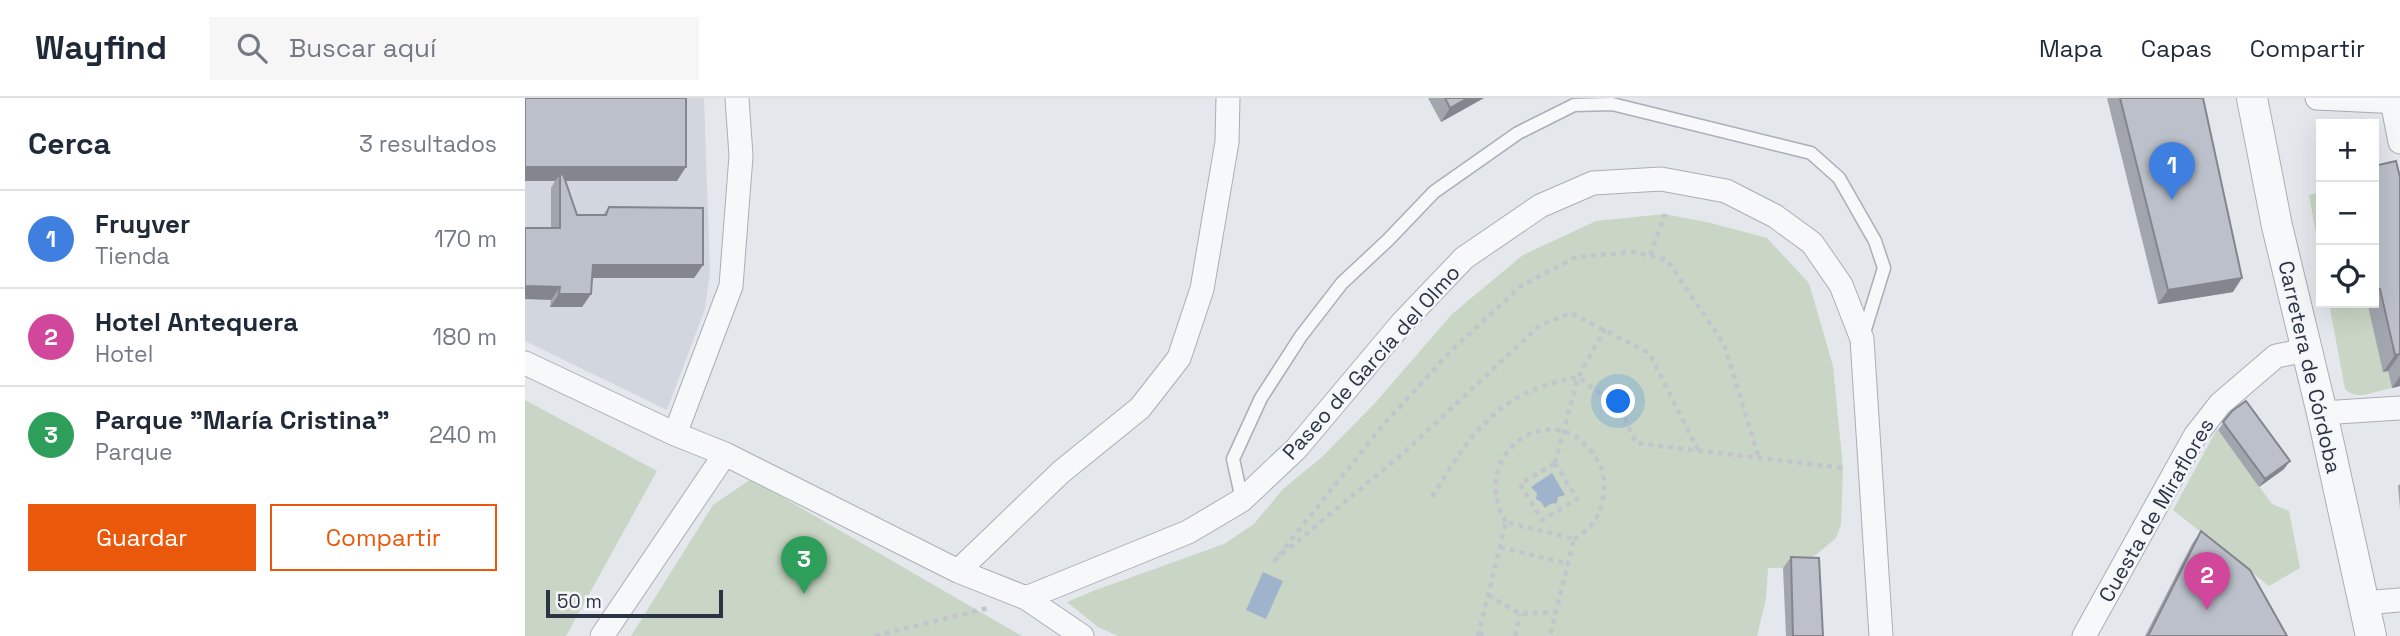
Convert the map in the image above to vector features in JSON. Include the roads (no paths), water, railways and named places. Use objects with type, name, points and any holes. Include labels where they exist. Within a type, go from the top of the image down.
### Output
[{"type":"street","points":[[675,435],[731,286],[741,156],[737,98]]},
{"type":"street","points":[[958,572],[1061,472],[1140,408],[1179,358],[1202,289],[1227,142],[1228,98]]},
{"type":"street","name":"Carretera de Córdoba","points":[[2252,98],[2277,226],[2371,636]]},
{"type":"street","points":[[2316,98],[2396,102],[2400,142]]},
{"type":"street","name":"Paseo de García del Olmo","points":[[1026,598],[1188,533],[1242,500],[1296,449],[1402,323],[1464,258],[1540,206],[1593,183],[1661,179],[1725,191],[1775,216],[1812,243],[1840,285],[1862,339],[1881,636]]},
{"type":"street","name":"Cuesta de Miraflores","points":[[2084,636],[2195,436],[2220,404],[2276,356],[2307,350]]},
{"type":"street","points":[[525,363],[675,435],[725,454],[958,572],[1026,598],[1082,636]]},
{"type":"street","points":[[2322,413],[2400,408]]},
{"type":"street","points":[[602,636],[725,454]]},
{"type":"street","points":[[2364,603],[2400,600]]},
{"type":"lane","points":[[1242,500],[1233,458],[1261,398],[1301,336],[1342,283],[1388,240],[1433,192],[1518,133],[1574,105],[1612,104],[1811,153],[1839,178],[1875,241],[1884,268],[1862,339]]},
{"type":"water","points":[[1552,473],[1565,495],[1558,497],[1557,503],[1545,508],[1536,499],[1537,493],[1531,487]]},
{"type":"water","points":[[1263,572],[1283,581],[1266,619],[1246,610]]},
{"type":"place","name":"Fruyver","points":[[2172,200]]},
{"type":"place","name":"Parque \"María Cristina\"","points":[[804,594]]},
{"type":"place","name":"Hotel Antequera","points":[[2207,610]]}]
